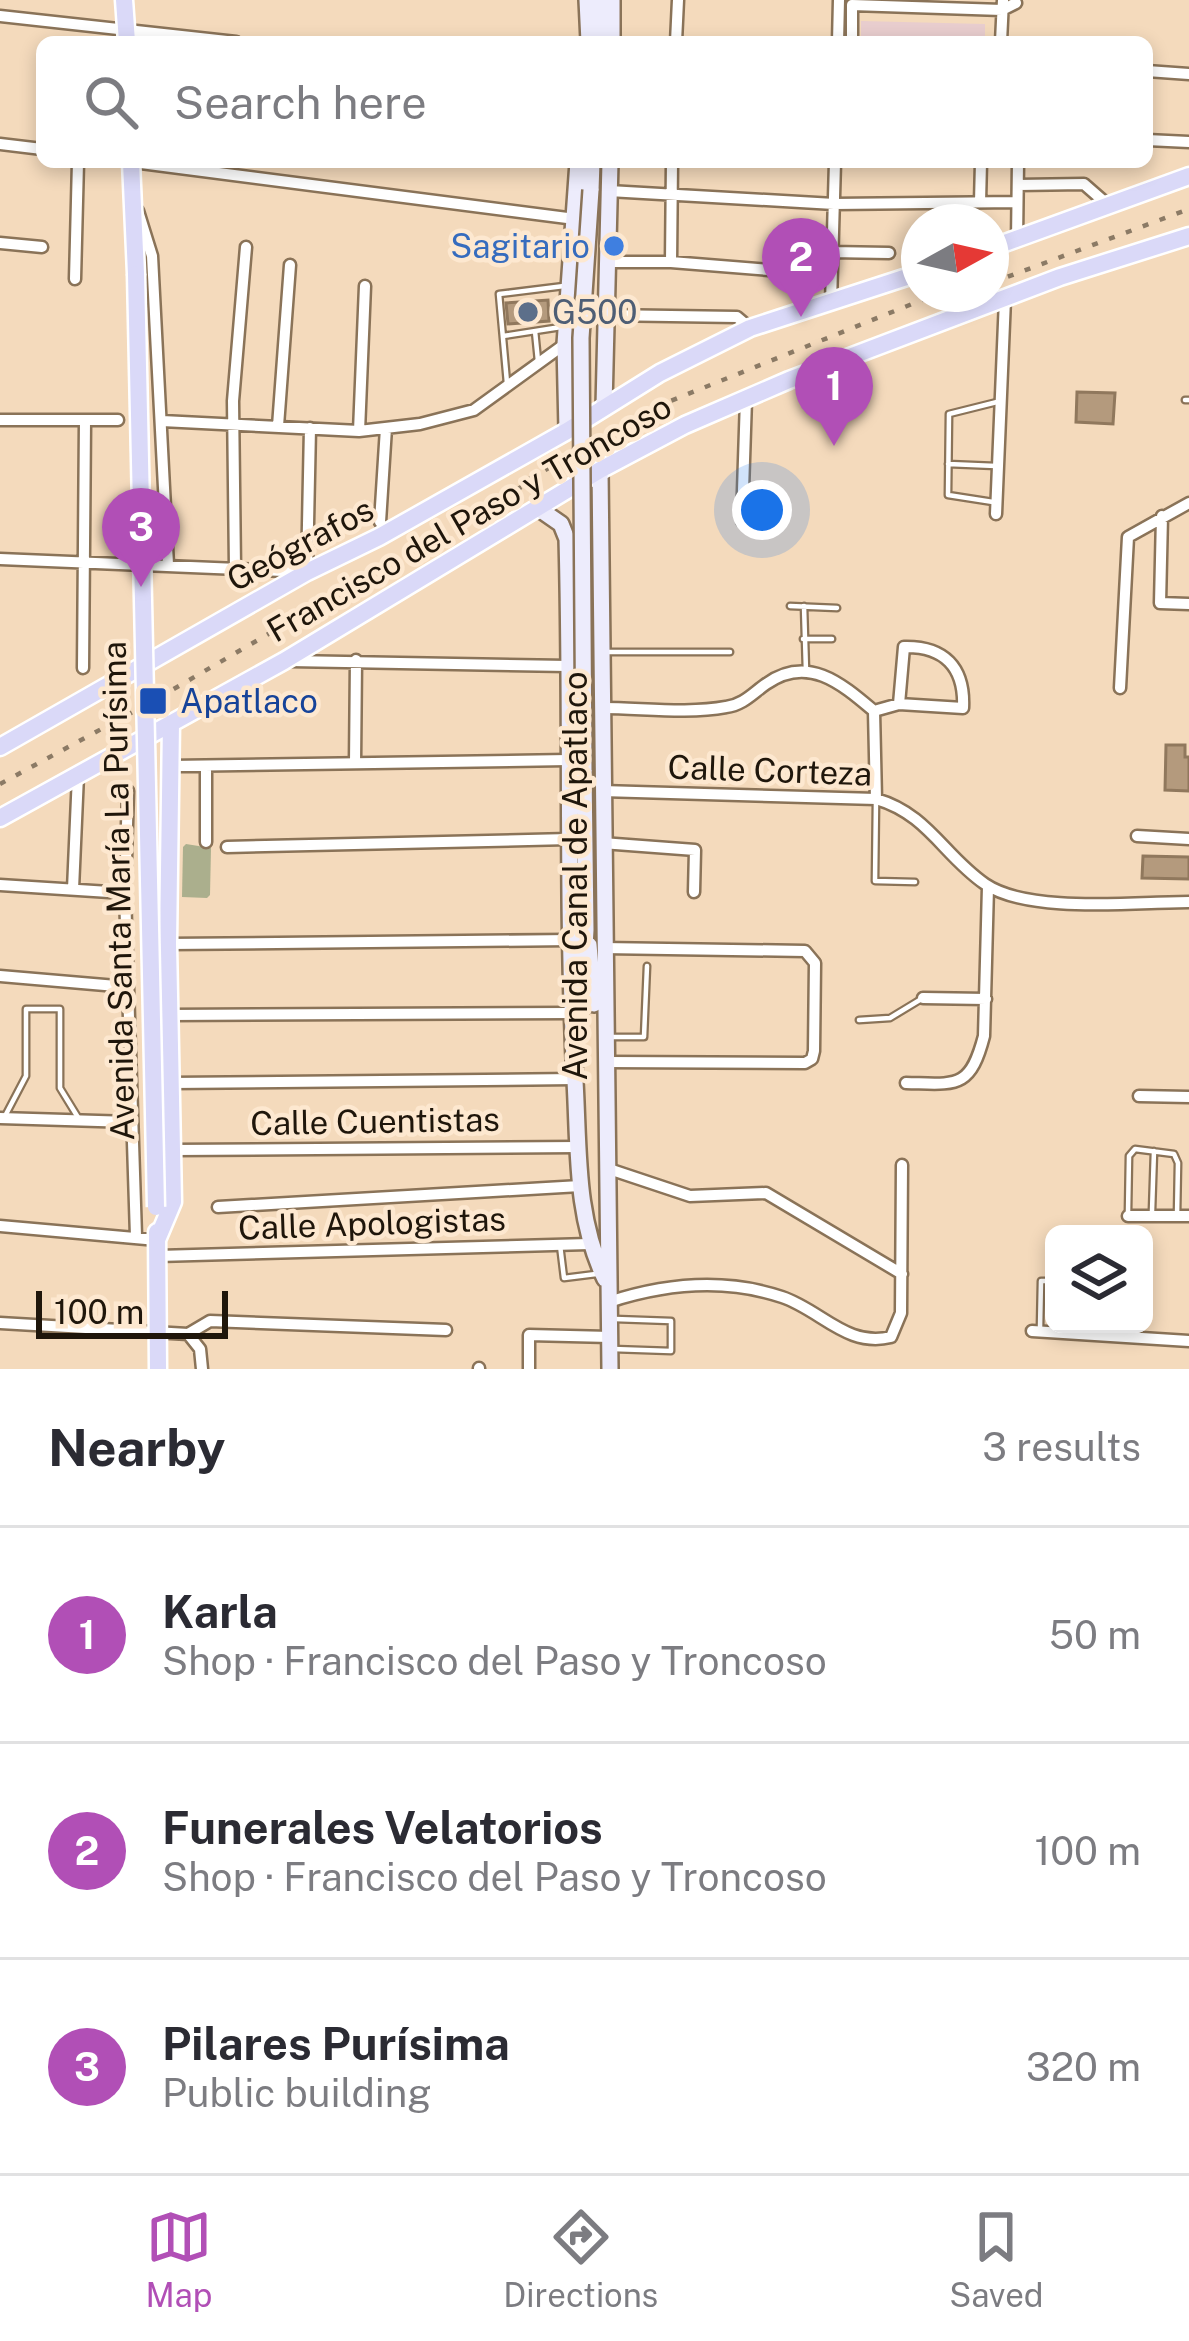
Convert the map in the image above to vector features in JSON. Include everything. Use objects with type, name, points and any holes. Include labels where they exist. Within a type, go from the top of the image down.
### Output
[{"type":"main road","points":[[124,0],[126,36]]},
{"type":"main road","name":"Avenida Santa María La Purísima","points":[[132,168],[158,1369]]},
{"type":"main road","points":[[1009,242],[1189,176]]},
{"type":"main road","name":"Francisco del Paso y Troncoso","points":[[1009,297],[1189,236]]},
{"type":"main road","name":"Francisco del Paso y Troncoso","points":[[567,431],[604,406],[750,328],[901,279]]},
{"type":"main road","name":"Francisco del Paso y Troncoso","points":[[0,818],[284,661],[600,470],[746,398],[971,312]]},
{"type":"main road","name":"Geógrafos","points":[[0,747],[567,431]]},
{"type":"main road","points":[[158,1248],[173,1202],[170,723]]},
{"type":"street","points":[[583,0],[585,36]]},
{"type":"street","points":[[598,0],[598,36]]},
{"type":"street","points":[[611,36],[612,0]]},
{"type":"street","points":[[676,36],[678,0]]},
{"type":"street","points":[[846,2],[1007,4],[1002,36]]},
{"type":"street","points":[[839,36],[846,2]]},
{"type":"street","points":[[846,2],[851,36]]},
{"type":"street","points":[[0,16],[126,36]]},
{"type":"street","points":[[1153,71],[1189,74]]},
{"type":"street","points":[[1153,140],[1189,142]]},
{"type":"street","points":[[0,144],[36,148]]},
{"type":"street","points":[[75,279],[78,168]]},
{"type":"street","points":[[179,168],[575,219]]},
{"type":"street","points":[[567,431],[565,342],[578,168]]},
{"type":"street","points":[[573,1047],[581,1025],[586,930],[581,338],[592,168]]},
{"type":"street","points":[[604,406],[610,168]]},
{"type":"street","points":[[670,262],[672,168]]},
{"type":"street","points":[[831,303],[835,168]]},
{"type":"street","points":[[980,202],[981,168]]},
{"type":"street","points":[[1016,240],[1018,168]]},
{"type":"street","points":[[1018,184],[1084,184],[1108,205]]},
{"type":"street","points":[[609,191],[834,204],[1017,202]]},
{"type":"street","name":"Avenida Santa María La Purísima","points":[[133,196],[152,256],[168,565]]},
{"type":"street","points":[[0,243],[42,247]]},
{"type":"street","points":[[235,568],[232,424],[246,247]]},
{"type":"street","points":[[831,252],[889,253]]},
{"type":"street","points":[[608,262],[670,262],[831,275]]},
{"type":"street","points":[[278,426],[290,265]]},
{"type":"street","points":[[359,431],[365,286]]},
{"type":"street","points":[[996,508],[1004,312]]},
{"type":"street","points":[[604,314],[736,317],[750,328]]},
{"type":"street","points":[[162,421],[359,431],[386,428],[474,410],[565,342]]},
{"type":"street","points":[[565,342],[571,366],[584,374],[602,365]]},
{"type":"street","points":[[742,521],[746,398]]},
{"type":"street","points":[[0,419],[114,420]]},
{"type":"street","points":[[83,668],[86,421]]},
{"type":"street","points":[[0,559],[307,572],[310,428]]},
{"type":"street","points":[[380,522],[386,428]]},
{"type":"street","name":"Avenida Canal de Apatlaco","points":[[600,470],[603,948],[611,1250],[604,1278]]},
{"type":"street","points":[[1120,688],[1125,547],[1134,530],[1189,503]]},
{"type":"street","name":"Avenida Canal de Apatlaco","points":[[538,508],[561,524],[567,539],[571,1012],[580,1193],[589,1244],[604,1278],[610,1369]]},
{"type":"street","points":[[1162,516],[1160,603],[1189,604]]},
{"type":"street","points":[[568,568],[585,556],[602,562]]},
{"type":"street","points":[[874,711],[899,704],[963,708],[964,685],[941,653],[930,646],[904,647],[899,704]]},
{"type":"street","points":[[355,763],[356,660]]},
{"type":"street","points":[[284,661],[568,666]]},
{"type":"street","points":[[603,708],[728,707],[751,698],[780,675],[816,671],[837,680],[874,711],[876,799]]},
{"type":"street","points":[[171,766],[568,760]]},
{"type":"street","points":[[206,766],[206,842]]},
{"type":"street","points":[[73,890],[78,775]]},
{"type":"street","points":[[128,791],[125,893],[136,1236]]},
{"type":"street","name":"Calle Corteza","points":[[602,791],[876,799],[914,814],[988,886]]},
{"type":"street","points":[[1137,836],[1189,839]]},
{"type":"street","points":[[227,847],[569,839]]},
{"type":"street","points":[[602,844],[695,850],[694,892]]},
{"type":"street","points":[[0,885],[125,893]]},
{"type":"street","points":[[906,1083],[952,1084],[972,1072],[984,1036],[988,886],[1022,898],[1189,902]]},
{"type":"street","points":[[586,930],[596,1042],[606,1059],[805,1063],[812,1059],[812,954],[603,948]]},
{"type":"street","points":[[169,944],[571,940]]},
{"type":"street","points":[[0,976],[128,987]]},
{"type":"street","points":[[923,998],[986,999]]},
{"type":"street","points":[[169,1015],[571,1012]]},
{"type":"street","points":[[171,1084],[575,1079]]},
{"type":"street","points":[[1139,1096],[1189,1097]]},
{"type":"street","points":[[2,1118],[130,1122]]},
{"type":"street","name":"Calle Cuentistas","points":[[172,1150],[578,1147]]},
{"type":"street","points":[[529,1369],[529,1335],[609,1327],[653,1288],[722,1287],[787,1298],[851,1337],[891,1337],[901,1313],[902,1165]]},
{"type":"street","points":[[609,1169],[690,1196],[728,1198],[766,1192],[902,1274]]},
{"type":"street","points":[[218,1208],[580,1193],[609,1198]]},
{"type":"street","points":[[1128,1216],[1183,1216]]},
{"type":"street","name":"Calle Apologistas","points":[[0,1226],[136,1236],[158,1248],[589,1244]]},
{"type":"street","points":[[0,1323],[188,1334],[211,1321],[446,1330]]},
{"type":"street","points":[[1036,1332],[1045,1331]]},
{"type":"street","points":[[1140,1333],[1189,1341]]},
{"type":"street","points":[[188,1334],[200,1349],[202,1369]]},
{"type":"lane","points":[[507,383],[499,294],[569,286]]},
{"type":"lane","points":[[502,336],[535,331],[565,342]]},
{"type":"lane","points":[[535,331],[538,361]]},
{"type":"lane","points":[[996,508],[948,495],[949,414],[1001,401]]},
{"type":"lane","points":[[948,464],[998,466]]},
{"type":"lane","points":[[790,605],[837,608]]},
{"type":"lane","points":[[804,606],[806,671]]},
{"type":"lane","points":[[803,639],[832,639]]},
{"type":"lane","points":[[603,652],[730,652]]},
{"type":"lane","points":[[876,799],[875,881],[914,882]]},
{"type":"lane","points":[[605,1037],[644,1037],[646,966]]},
{"type":"lane","points":[[859,1020],[890,1018],[923,998]]},
{"type":"lane","points":[[2,1118],[26,1076],[26,1009],[60,1009],[60,1088],[80,1120]]},
{"type":"lane","points":[[1128,1216],[1129,1156],[1135,1149],[1174,1154],[1183,1216]]},
{"type":"lane","points":[[1152,1216],[1154,1151]]},
{"type":"lane","points":[[560,1245],[565,1278],[604,1278]]},
{"type":"lane","points":[[1036,1332],[1041,1281],[1045,1281]]},
{"type":"lane","points":[[671,1321],[671,1351],[609,1327],[671,1321]]},
{"type":"shaded area","points":[[861,21],[985,24],[985,36],[861,36]]},
{"type":"green space","points":[[186,844],[211,848],[207,898],[182,897]]},
{"type":"building","name":"G500","points":[[548,300],[549,321],[508,324],[506,303]]},
{"type":"building","points":[[1077,392],[1115,393],[1113,424],[1076,422]]},
{"type":"building","points":[[1166,745],[1185,745],[1189,791],[1165,790]]},
{"type":"building","points":[[1143,856],[1189,857],[1189,879],[1142,878]]},
{"type":"railway","points":[[1009,276],[1189,209]]},
{"type":"railway","points":[[0,784],[153,701],[668,402],[901,308]]},
{"type":"place","name":"Sagitario","points":[[614,246]]},
{"type":"place","name":"G500","points":[[528,312]]},
{"type":"place","name":"Funerales Velatorios","points":[[801,317]]},
{"type":"place","name":"Karla","points":[[834,446]]},
{"type":"place","name":"Pilares Purísima","points":[[141,587]]},
{"type":"place","name":"Apatlaco","points":[[153,701]]}]
